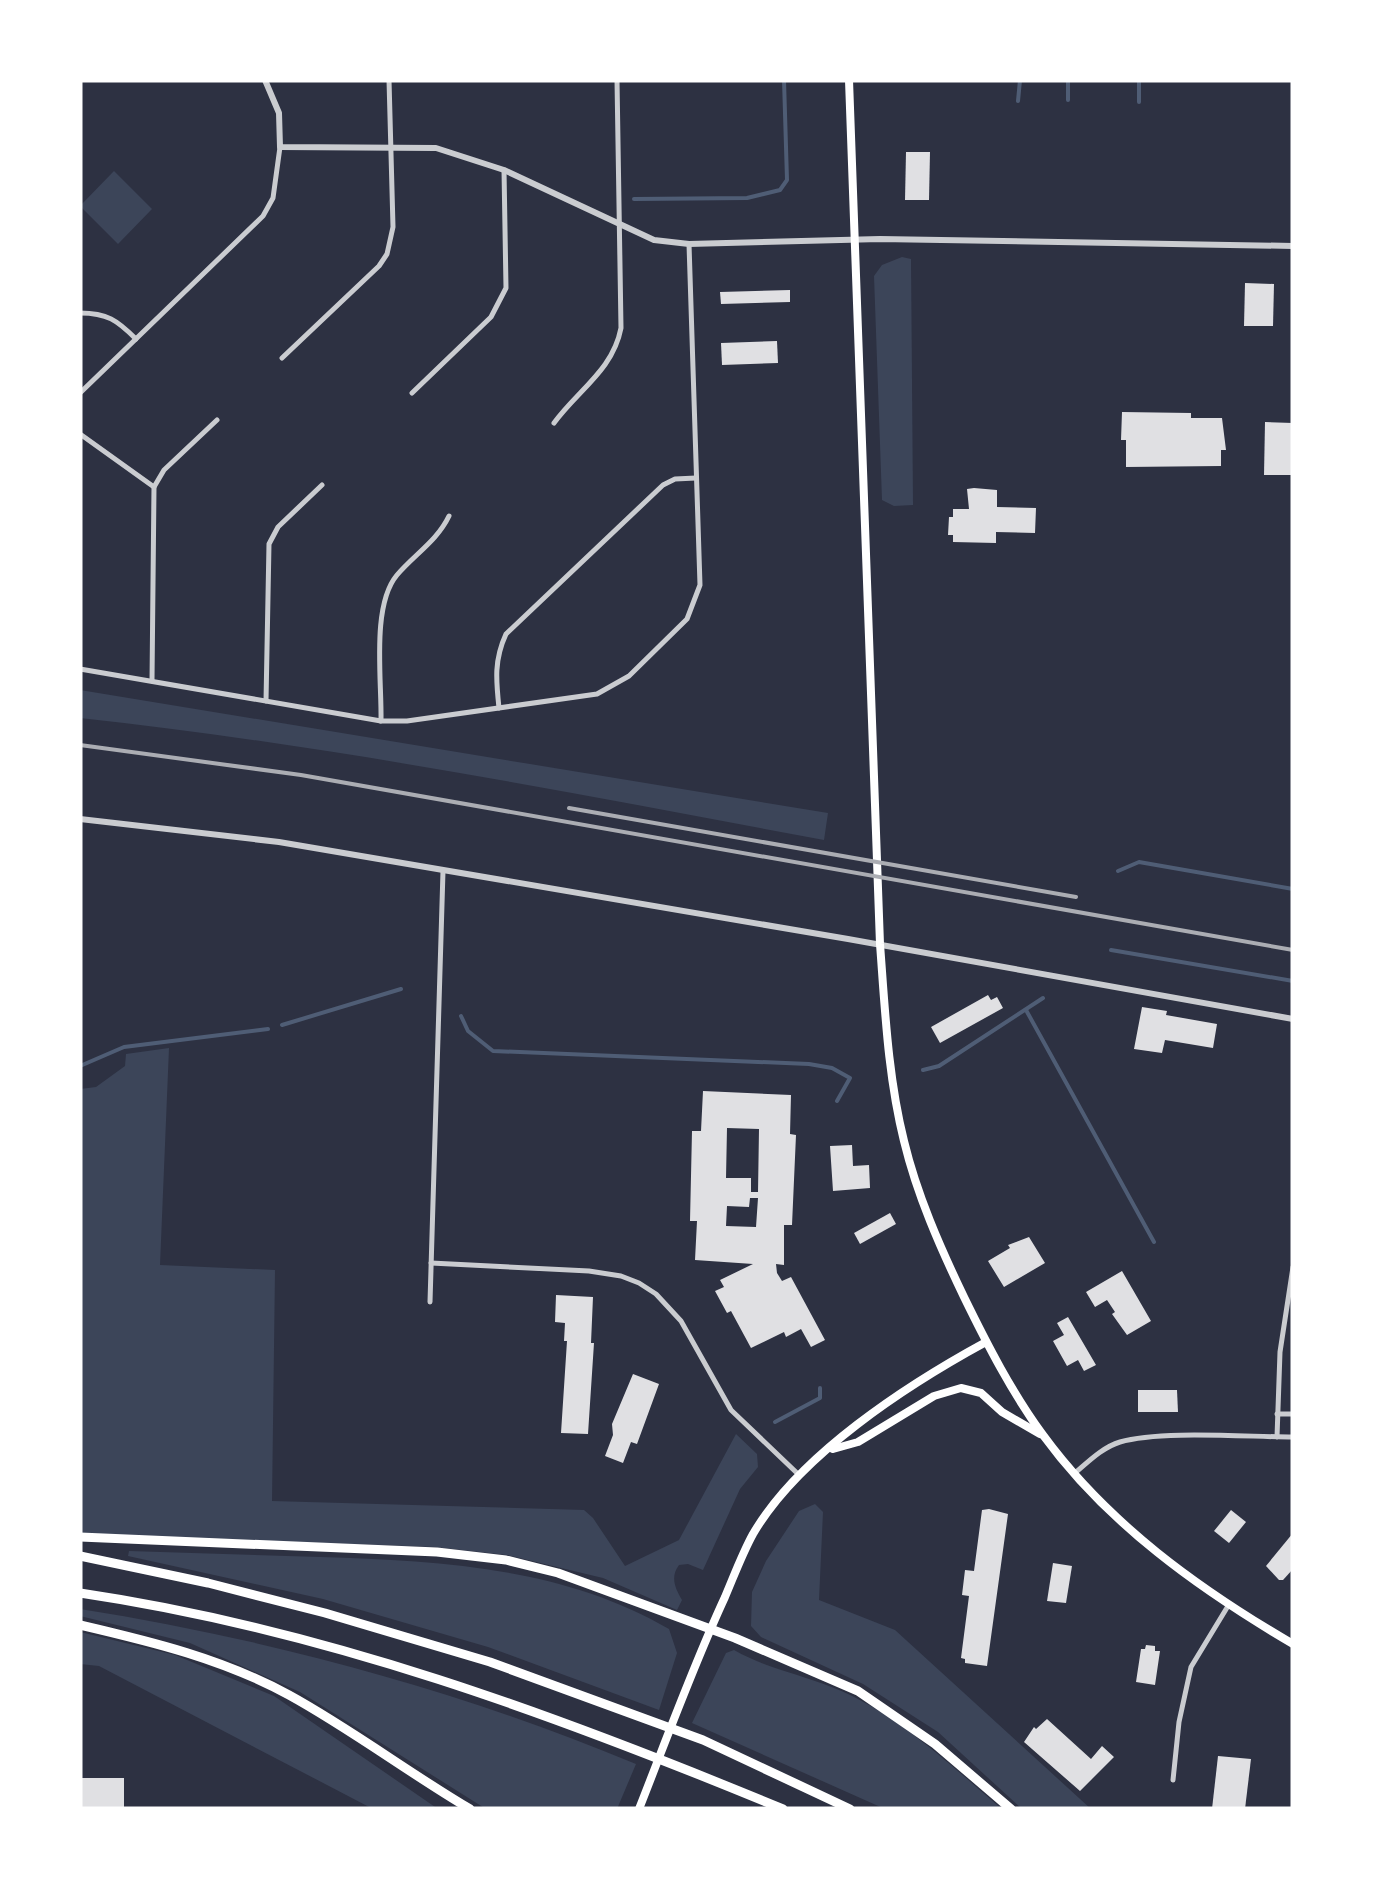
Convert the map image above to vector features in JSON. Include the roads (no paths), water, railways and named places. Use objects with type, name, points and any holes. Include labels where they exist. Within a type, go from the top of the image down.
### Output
[{"type":"highway","points":[[80,1537],[437,1552],[506,1560],[558,1574],[710,1630],[858,1692],[936,1744],[1011,1809]]},
{"type":"highway","points":[[80,1556],[208,1583],[408,1636],[703,1740],[850,1809]]},
{"type":"highway","points":[[80,1593],[165,1606],[445,1680],[622,1743],[784,1809]]},
{"type":"highway","points":[[80,1624],[173,1646],[258,1680],[470,1809]]},
{"type":"main road","points":[[850,80],[880,944],[893,1088],[903,1139],[940,1246],[986,1342],[1044,1436],[1142,1540],[1228,1606],[1293,1644]]},
{"type":"main road","points":[[639,1809],[753,1534],[800,1476],[828,1450],[888,1403],[986,1342]]},
{"type":"main road","points":[[828,1450],[858,1442],[934,1396],[961,1388],[980,1393],[1002,1412],[1044,1436]]},
{"type":"street","points":[[80,393],[263,216],[274,198],[279,113],[266,80]]},
{"type":"street","points":[[282,358],[387,254],[393,227],[390,80]]},
{"type":"street","points":[[554,423],[610,361],[618,345],[616,80]]},
{"type":"street","points":[[280,147],[436,148],[504,170],[654,240],[689,244],[856,240],[1293,246]]},
{"type":"street","points":[[412,394],[501,304],[506,288],[504,170]]},
{"type":"street","points":[[80,669],[381,722],[596,694],[629,676],[687,619],[700,586],[689,244]]},
{"type":"street","points":[[80,313],[104,313],[118,320],[136,339]]},
{"type":"street","points":[[152,681],[154,487],[164,470],[217,420]]},
{"type":"street","points":[[80,434],[154,487]]},
{"type":"street","points":[[499,708],[495,674],[497,654],[506,634],[663,485],[675,479],[696,478]]},
{"type":"street","points":[[266,702],[269,544],[278,527],[322,485]]},
{"type":"street","points":[[381,722],[382,603],[395,577],[441,533],[449,516]]},
{"type":"street","points":[[80,819],[226,834],[443,869],[1293,1020]]},
{"type":"street","points":[[430,1302],[443,869]]},
{"type":"street","points":[[431,1264],[589,1272],[639,1282],[656,1294],[681,1322],[730,1410],[800,1476]]},
{"type":"street","points":[[1277,1437],[1293,1267]]},
{"type":"street","points":[[1277,1414],[1293,1414]]},
{"type":"street","points":[[1075,1473],[1100,1452],[1120,1442],[1164,1437],[1293,1437]]},
{"type":"street","points":[[1173,1780],[1190,1667],[1228,1606]]},
{"type":"waterway","points":[[634,199],[747,198],[780,190],[787,180],[784,80]]},
{"type":"waterway","points":[[1018,101],[1020,80]]},
{"type":"waterway","points":[[1068,80],[1068,100]]},
{"type":"waterway","points":[[1139,80],[1139,102]]},
{"type":"waterway","points":[[1118,871],[1139,862],[1293,889]]},
{"type":"waterway","points":[[1111,950],[1293,981]]},
{"type":"waterway","points":[[282,1025],[401,989]]},
{"type":"waterway","points":[[923,1070],[939,1066],[1043,998]]},
{"type":"waterway","points":[[1026,1010],[1154,1242]]},
{"type":"waterway","points":[[461,1016],[468,1031],[493,1051],[832,1068],[850,1078],[837,1101]]},
{"type":"waterway","points":[[80,1066],[124,1047],[268,1029]]},
{"type":"waterway","points":[[775,1422],[820,1398],[820,1388]]},
{"type":"railway","points":[[80,745],[301,775],[1293,950]]},
{"type":"railway","points":[[569,808],[1076,897]]}]
